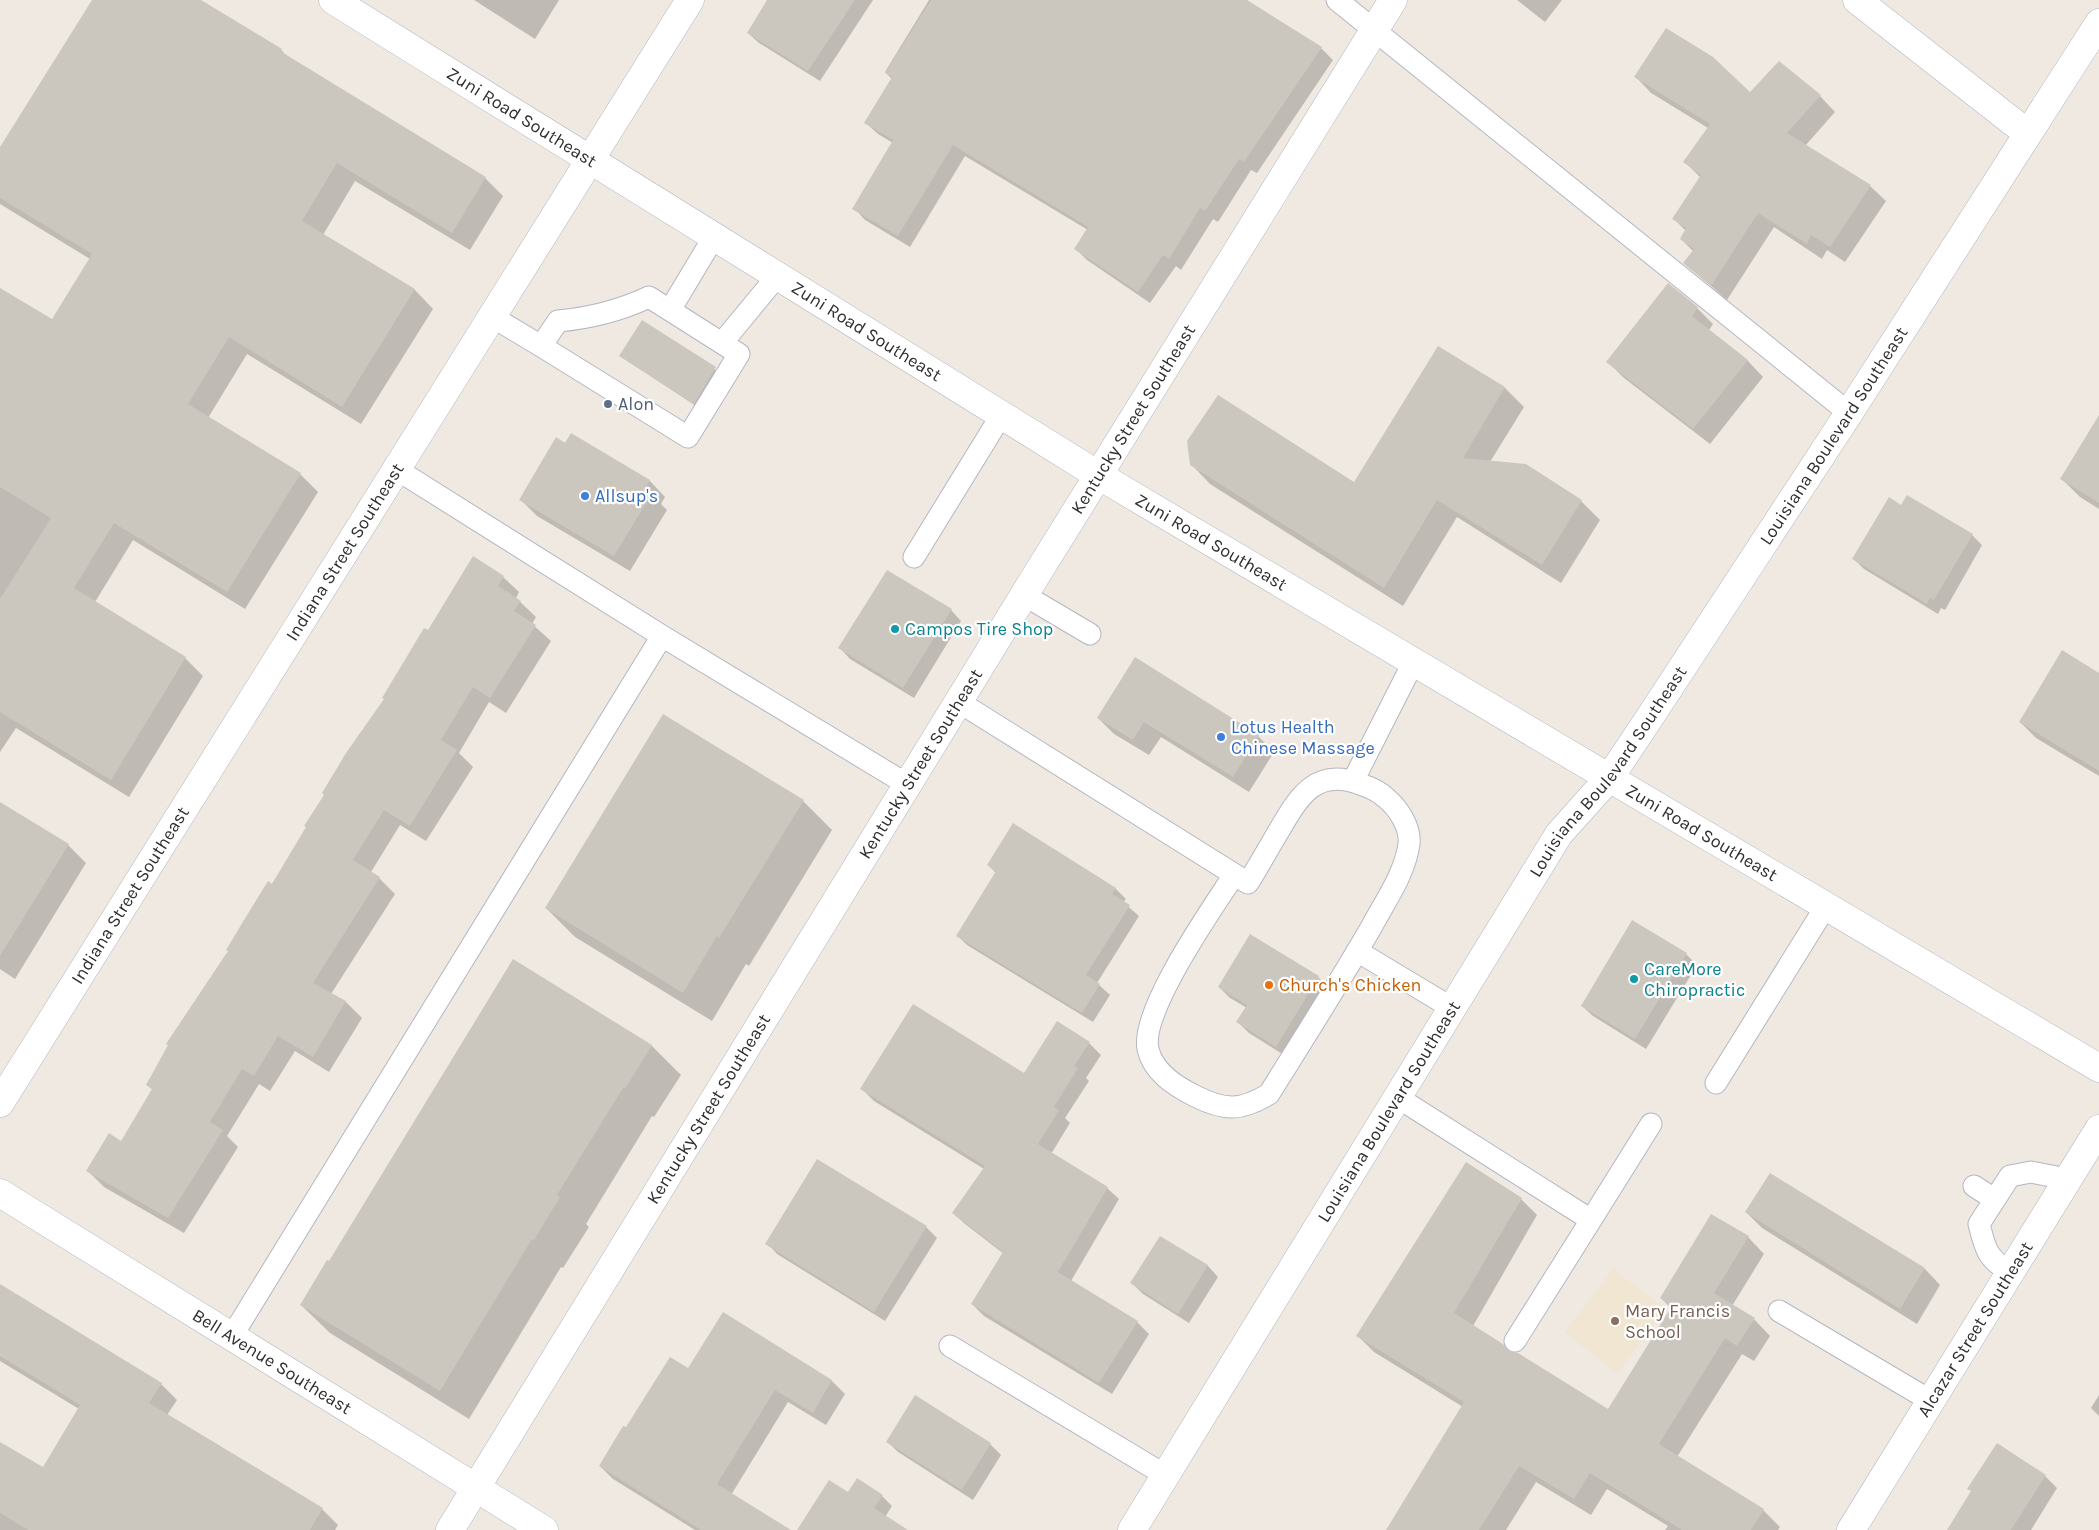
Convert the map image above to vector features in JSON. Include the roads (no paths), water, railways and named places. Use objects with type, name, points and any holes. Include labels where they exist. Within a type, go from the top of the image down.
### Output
[{"type":"street","name":"Zuni Road Southeast","points":[[334,0],[778,274],[1098,475],[2099,1068]]},
{"type":"street","name":"Indiana Street Southeast","points":[[0,1103],[690,0]]},
{"type":"street","name":"Kentucky Street Southeast","points":[[450,1530],[1024,595],[1393,0]]},
{"type":"street","points":[[1857,0],[2028,133]]},
{"type":"street","name":"Louisiana Boulevard Southeast","points":[[1132,1530],[1558,834],[1610,777],[1849,413],[2099,23]]},
{"type":"street","name":"Alcazar Street Southeast","points":[[1851,1530],[2099,1129]]},
{"type":"street","name":"Bell Avenue Southeast","points":[[0,1193],[544,1530]]},
{"type":"lane","points":[[1337,0],[1849,413]]},
{"type":"lane","points":[[670,310],[715,235]]},
{"type":"lane","points":[[722,344],[778,274]]},
{"type":"lane","points":[[492,316],[540,346],[688,436],[739,354],[650,297],[624,309],[582,319],[558,321],[540,346]]},
{"type":"lane","points":[[914,557],[1002,414]]},
{"type":"lane","points":[[396,469],[662,636],[908,785]]},
{"type":"lane","points":[[1024,595],[1090,634]]},
{"type":"lane","points":[[232,1336],[662,636]]},
{"type":"lane","points":[[1353,781],[1414,661]]},
{"type":"lane","points":[[959,702],[1248,883],[1296,803],[1306,791],[1319,782],[1333,778],[1353,781],[1385,797],[1398,810],[1406,826],[1410,842],[1397,880],[1357,951],[1269,1094],[1254,1103],[1237,1108],[1216,1104],[1195,1096],[1175,1085],[1163,1075],[1152,1061],[1148,1048],[1148,1030],[1154,1010],[1234,875]]},
{"type":"lane","points":[[1716,1083],[1826,906]]},
{"type":"lane","points":[[1357,951],[1452,1008]]},
{"type":"lane","points":[[1397,1097],[1591,1220]]},
{"type":"lane","points":[[1515,1341],[1651,1124]]},
{"type":"lane","points":[[2010,1272],[1997,1265],[1985,1249],[1979,1224],[1994,1199],[2010,1176],[2031,1172],[2067,1179]]},
{"type":"lane","points":[[1974,1186],[1994,1199]]},
{"type":"lane","points":[[1779,1311],[1930,1401]]},
{"type":"lane","points":[[950,1346],[1166,1475]]},
{"type":"place","name":"Alon","points":[[608,404]]},
{"type":"place","name":"Allsup's","points":[[585,496]]},
{"type":"place","name":"Campos Tire Shop","points":[[895,629]]},
{"type":"place","name":"Lotus Health Chinese Massage","points":[[1221,737]]},
{"type":"place","name":"CareMore Chiropractic","points":[[1634,979]]},
{"type":"place","name":"Church's Chicken","points":[[1269,985]]},
{"type":"place","name":"Mary Francis School","points":[[1615,1321]]}]
